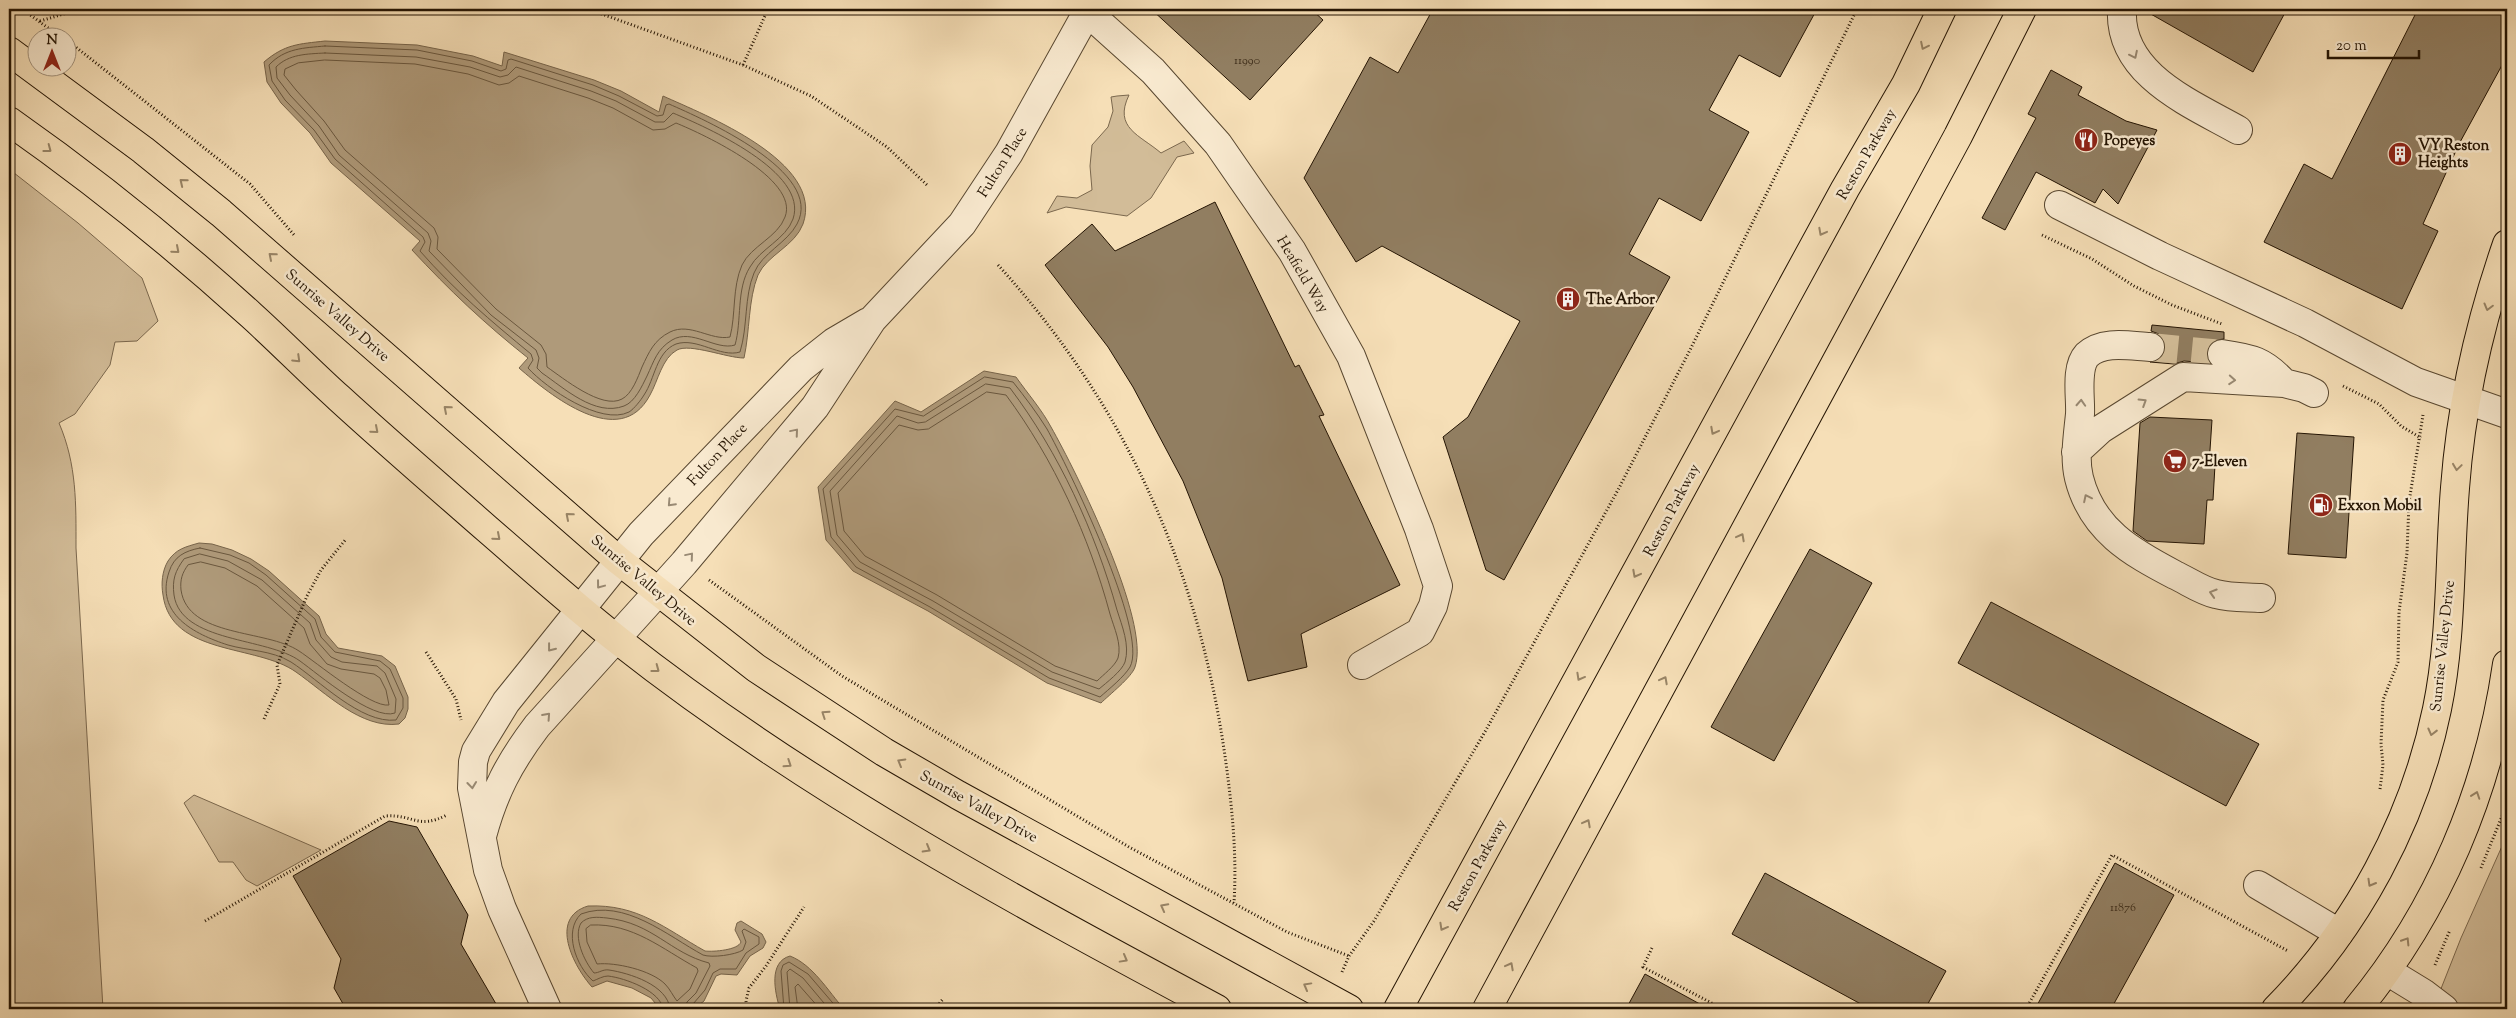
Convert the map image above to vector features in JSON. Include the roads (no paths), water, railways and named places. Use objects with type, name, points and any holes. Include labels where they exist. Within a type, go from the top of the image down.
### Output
[{"type":"main road","name":"Reston Parkway","points":[[1398,1009],[1845,189],[1906,84],[1942,9]]},
{"type":"main road","points":[[1487,1009],[1958,136],[2022,9]]},
{"type":"main road","name":"Sunrise Valley Drive","points":[[9,51],[136,144],[233,223],[618,560],[756,668],[884,752],[1006,822],[1349,1009]]},
{"type":"main road","points":[[9,121],[91,182],[251,314],[338,398],[617,640],[746,735],[860,810],[995,888],[1217,1009]]},
{"type":"main road","name":"Sunrise Valley Drive","points":[[2276,1009],[2339,933],[2372,882],[2395,835],[2415,786],[2430,738],[2442,678],[2455,487],[2467,400],[2478,346],[2507,244]]},
{"type":"main road","points":[[2357,1009],[2387,971],[2432,898],[2472,809],[2495,733],[2507,664]]},
{"type":"street","points":[[2122,9],[2124,34],[2135,58],[2147,73],[2172,92],[2238,130]]},
{"type":"street","name":"Fulton Place","points":[[482,836],[498,787],[516,754],[538,726],[658,593],[815,407],[872,320],[962,224],[994,179],[1087,10]]},
{"type":"street","name":"Heafield Way","points":[[1087,10],[1153,71],[1218,144],[1292,251],[1351,356],[1419,529],[1438,586],[1434,606],[1420,632],[1362,665]]},
{"type":"street","points":[[2060,204],[2160,256],[2305,323],[2416,382],[2507,414]]},
{"type":"street","name":"Fulton Place","points":[[547,1009],[488,870],[472,788],[472,762],[476,751],[506,702],[581,610],[618,560],[801,368],[834,342],[872,320]]},
{"type":"street","points":[[2150,348],[2111,346],[2093,350],[2086,356],[2080,376],[2081,403],[2076,452],[2077,471],[2083,492],[2098,518],[2118,542],[2144,558],[2214,594],[2261,598]]},
{"type":"street","points":[[2222,354],[2246,357],[2265,364],[2284,384]]},
{"type":"street","points":[[2076,452],[2101,429],[2183,377],[2284,384],[2304,388],[2314,393]]},
{"type":"street","points":[[2258,886],[2339,933]]},
{"type":"street","points":[[2387,971],[2423,993],[2444,1009]]},
{"type":"water","points":[[325,41],[417,45],[473,56],[502,66],[504,52],[594,80],[621,91],[659,112],[663,96],[706,115],[757,144],[779,161],[796,181],[805,201],[803,224],[799,232],[788,245],[762,268],[758,275],[752,295],[744,358],[691,348],[677,350],[668,358],[650,395],[637,411],[621,419],[604,419],[585,413],[548,392],[519,368],[528,358],[482,319],[426,265],[412,250],[420,241],[331,163],[310,133],[281,103],[267,82],[264,62],[272,56],[293,46]]},
{"type":"water","points":[[984,371],[1016,377],[1043,414],[1093,510],[1122,583],[1132,617],[1137,646],[1135,667],[1125,681],[1101,703],[1047,683],[928,611],[853,571],[826,540],[818,487],[895,401],[921,412]]},
{"type":"water","points":[[199,543],[212,544],[232,550],[251,559],[269,571],[319,616],[326,634],[338,648],[382,656],[395,666],[408,697],[408,709],[405,718],[399,724],[371,721],[344,708],[296,672],[279,663],[198,639],[182,629],[169,615],[163,595],[163,573],[168,561],[174,554],[185,547]]},
{"type":"water","points":[[588,906],[606,906],[636,913],[663,926],[705,951],[725,950],[739,945],[741,942],[735,930],[737,923],[741,921],[762,934],[766,942],[763,948],[750,956],[737,975],[721,974],[716,976],[704,1001],[694,1009],[660,1009],[651,998],[632,988],[607,981],[592,987],[578,968],[568,944],[567,932],[569,921],[576,912]]},
{"type":"water","points":[[790,956],[813,972],[844,1009],[780,1009],[775,987],[776,971],[783,959]]},
{"type":"tunnel","points":[[2150,347],[2222,354]]},
{"type":"place","name":"Popeyes","points":[[2086,140]]},
{"type":"place","name":"VY Reston Heights","points":[[2400,154]]},
{"type":"place","name":"The Arbor","points":[[1568,299]]},
{"type":"place","name":"7-Eleven","points":[[2175,461]]},
{"type":"place","name":"Exxon Mobil","points":[[2321,505]]}]
